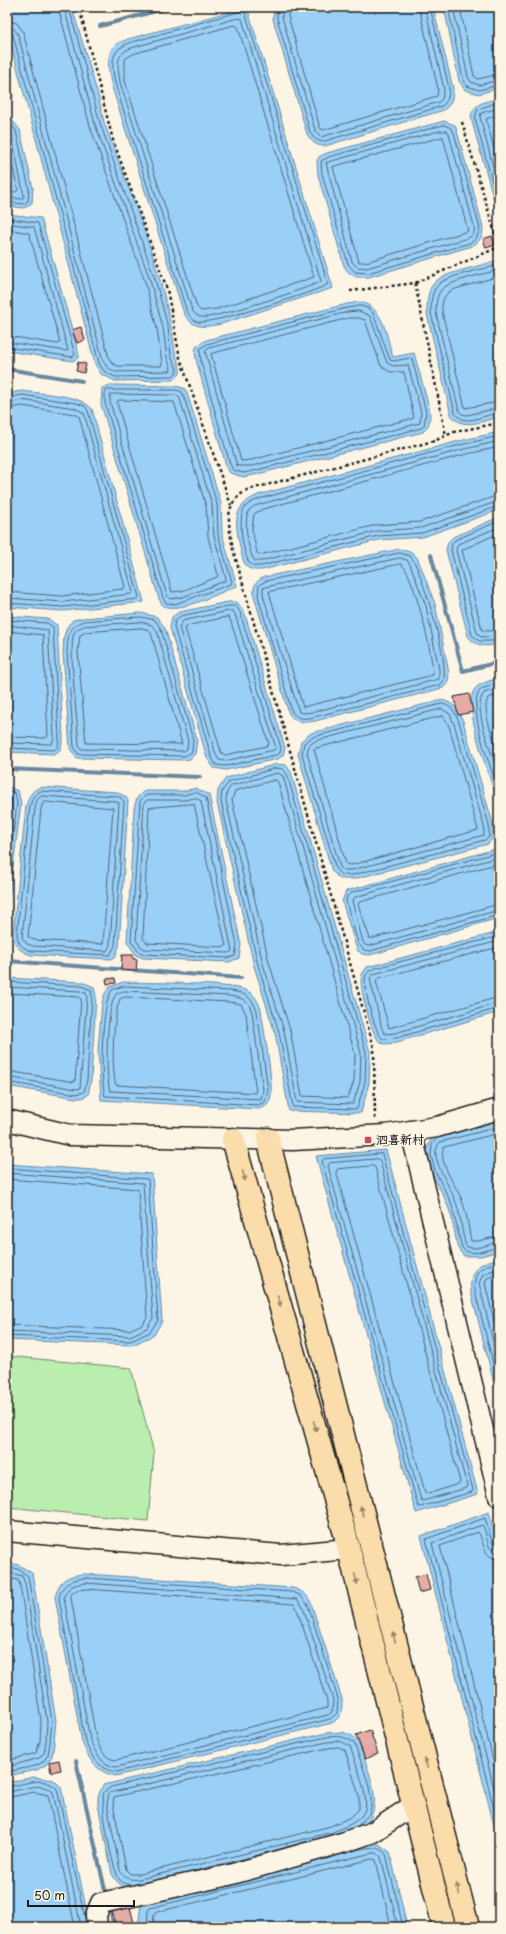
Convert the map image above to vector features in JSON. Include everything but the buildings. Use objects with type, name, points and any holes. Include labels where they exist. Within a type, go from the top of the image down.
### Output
[{"type":"main road","points":[[233,1139],[349,1549],[412,1806],[444,1927]]},
{"type":"main road","points":[[268,1139],[468,1927]]},
{"type":"street","points":[[13,1123],[70,1135],[293,1140],[375,1136],[411,1131],[437,1127],[499,1109]]},
{"type":"street","points":[[411,1131],[496,1469],[499,1496]]},
{"type":"street","points":[[7,1531],[281,1555],[349,1549]]},
{"type":"street","points":[[97,1927],[96,1915],[101,1903],[229,1875],[345,1842],[373,1832],[412,1806]]},
{"type":"path","points":[[79,7],[113,140],[166,289],[180,358],[231,506]]},
{"type":"path","points":[[80,11],[98,7]]},
{"type":"path","points":[[350,291],[415,283],[499,247],[462,122]]},
{"type":"path","points":[[415,283],[446,436]]},
{"type":"path","points":[[375,1136],[374,1048],[233,549],[229,516],[231,506],[238,496],[247,490],[434,441],[454,432],[499,423]]},
{"type":"green space","points":[[7,1356],[131,1368],[154,1453],[148,1521],[7,1507]]},
{"type":"water","points":[[7,7],[72,7],[98,95],[104,122],[146,235],[163,293],[180,368],[180,374],[173,380],[115,381],[101,374],[95,364],[7,29]]},
{"type":"water","points":[[247,7],[333,288],[221,324],[200,326],[192,323],[184,314],[111,84],[109,57],[110,52],[116,44],[128,39]]},
{"type":"water","points":[[274,7],[433,7],[453,88],[452,98],[449,105],[444,110],[325,146],[316,144],[307,134],[273,19]]},
{"type":"water","points":[[444,7],[499,7],[499,88],[479,94],[465,90],[459,81]]},
{"type":"water","points":[[7,76],[13,96],[11,109],[7,112]]},
{"type":"water","points":[[499,98],[499,218],[471,118],[474,109],[477,106]]},
{"type":"water","points":[[7,119],[14,122],[20,130],[33,188],[32,203],[24,208],[7,206]]},
{"type":"water","points":[[444,121],[455,125],[457,131],[482,223],[482,237],[472,246],[369,277],[357,277],[351,275],[344,266],[318,175],[317,160],[320,156],[327,153]]},
{"type":"water","points":[[7,214],[41,218],[78,351],[79,357],[73,361],[7,351]]},
{"type":"water","points":[[499,260],[499,417],[473,424],[461,423],[451,415],[427,314],[428,296],[433,284],[441,278]]},
{"type":"water","points":[[360,302],[375,310],[380,317],[393,357],[414,353],[430,411],[429,423],[425,430],[423,432],[254,475],[243,477],[230,473],[226,466],[197,363],[195,354],[196,347],[206,340]]},
{"type":"water","points":[[110,385],[175,386],[184,388],[187,393],[221,503],[222,534],[237,586],[190,605],[180,607],[163,606],[159,599],[101,404],[102,388]]},
{"type":"water","points":[[22,391],[49,394],[79,400],[92,409],[144,602],[63,611],[7,607],[7,396],[15,392]]},
{"type":"water","points":[[499,432],[499,510],[423,537],[379,540],[262,570],[251,569],[244,563],[237,530],[237,516],[244,504],[250,499],[258,495],[459,441]]},
{"type":"water","points":[[499,517],[499,644],[490,646],[478,644],[471,640],[468,636],[446,550],[448,542],[453,537]]},
{"type":"water","points":[[400,549],[413,553],[418,559],[435,604],[448,668],[449,676],[447,683],[443,688],[315,721],[297,721],[289,714],[254,596],[254,587],[257,582],[264,577]]},
{"type":"water","points":[[228,602],[237,602],[244,611],[285,748],[283,755],[278,759],[226,770],[214,768],[207,758],[170,628],[172,617],[179,612]]},
{"type":"water","points":[[141,613],[157,617],[165,628],[197,740],[195,754],[190,759],[185,760],[77,758],[70,749],[63,652],[64,636],[67,627],[73,620],[83,618]]},
{"type":"water","points":[[7,616],[48,619],[57,625],[63,737],[61,749],[55,754],[7,752]]},
{"type":"water","points":[[499,678],[499,805],[479,746],[471,699],[476,687],[482,683]]},
{"type":"water","points":[[442,700],[450,703],[456,708],[463,721],[493,824],[492,839],[488,844],[354,879],[340,879],[332,871],[298,754],[301,741],[311,733]]},
{"type":"water","points":[[277,764],[286,765],[291,772],[370,1052],[369,1083],[361,1113],[289,1111],[275,1033],[254,966],[217,802],[218,790],[226,778]]},
{"type":"water","points":[[7,786],[18,791],[21,803],[7,915]]},
{"type":"water","points":[[40,787],[117,792],[126,797],[128,801],[119,947],[115,957],[111,959],[31,955],[20,950],[16,945],[13,934],[26,806],[31,794],[34,790]]},
{"type":"water","points":[[196,788],[209,795],[241,945],[239,958],[229,962],[143,958],[136,955],[127,942],[135,803],[137,798],[145,791],[184,791]]},
{"type":"water","points":[[499,848],[499,918],[370,955],[362,954],[357,950],[342,901],[346,891]]},
{"type":"water","points":[[499,932],[499,1012],[397,1042],[389,1044],[381,1043],[370,1023],[361,984],[363,972],[367,967]]},
{"type":"water","points":[[7,978],[82,982],[94,987],[96,996],[91,1080],[88,1095],[82,1098],[76,1098],[7,1086]]},
{"type":"water","points":[[123,982],[226,986],[249,992],[253,995],[261,1009],[268,1056],[271,1093],[268,1104],[258,1109],[101,1100],[98,1049],[102,1003],[105,993],[110,987]]},
{"type":"water","points":[[499,1117],[499,1251],[481,1256],[464,1256],[457,1245],[448,1207],[428,1163],[428,1147],[435,1134]]},
{"type":"water","points":[[386,1150],[478,1494],[416,1513],[316,1156]]},
{"type":"water","points":[[7,1164],[152,1174],[162,1321],[154,1335],[132,1345],[7,1340]]},
{"type":"water","points":[[499,1258],[499,1403],[471,1292],[471,1284],[473,1272],[476,1268],[485,1262]]},
{"type":"water","points":[[489,1512],[499,1551],[499,1845],[421,1536]]},
{"type":"water","points":[[7,1563],[19,1565],[32,1573],[56,1721],[52,1756],[46,1765],[37,1770],[7,1776]]},
{"type":"water","points":[[86,1574],[293,1588],[302,1592],[308,1597],[311,1603],[342,1699],[340,1716],[332,1723],[116,1776],[103,1772],[91,1760],[82,1742],[55,1597],[59,1586],[65,1579],[74,1575]]},
{"type":"water","points":[[342,1732],[351,1735],[358,1741],[373,1788],[373,1811],[368,1822],[359,1830],[337,1840],[131,1889],[122,1886],[112,1874],[98,1805],[98,1796],[103,1785],[326,1733]]},
{"type":"water","points":[[33,1777],[54,1780],[61,1787],[90,1927],[7,1927],[7,1783]]},
{"type":"water","points":[[364,1844],[379,1844],[390,1852],[407,1927],[138,1927],[141,1904]]},
{"type":"waterway","points":[[100,26],[171,7]]},
{"type":"waterway","points":[[7,369],[82,381]]},
{"type":"waterway","points":[[431,555],[463,671],[499,662]]},
{"type":"waterway","points":[[7,769],[200,777]]},
{"type":"waterway","points":[[7,961],[241,978]]},
{"type":"waterway","points":[[76,1761],[105,1890]]},
{"type":"waterway","points":[[111,1913],[114,1927]]},
{"type":"place","name":"泗喜新村","points":[[368,1140]]}]
